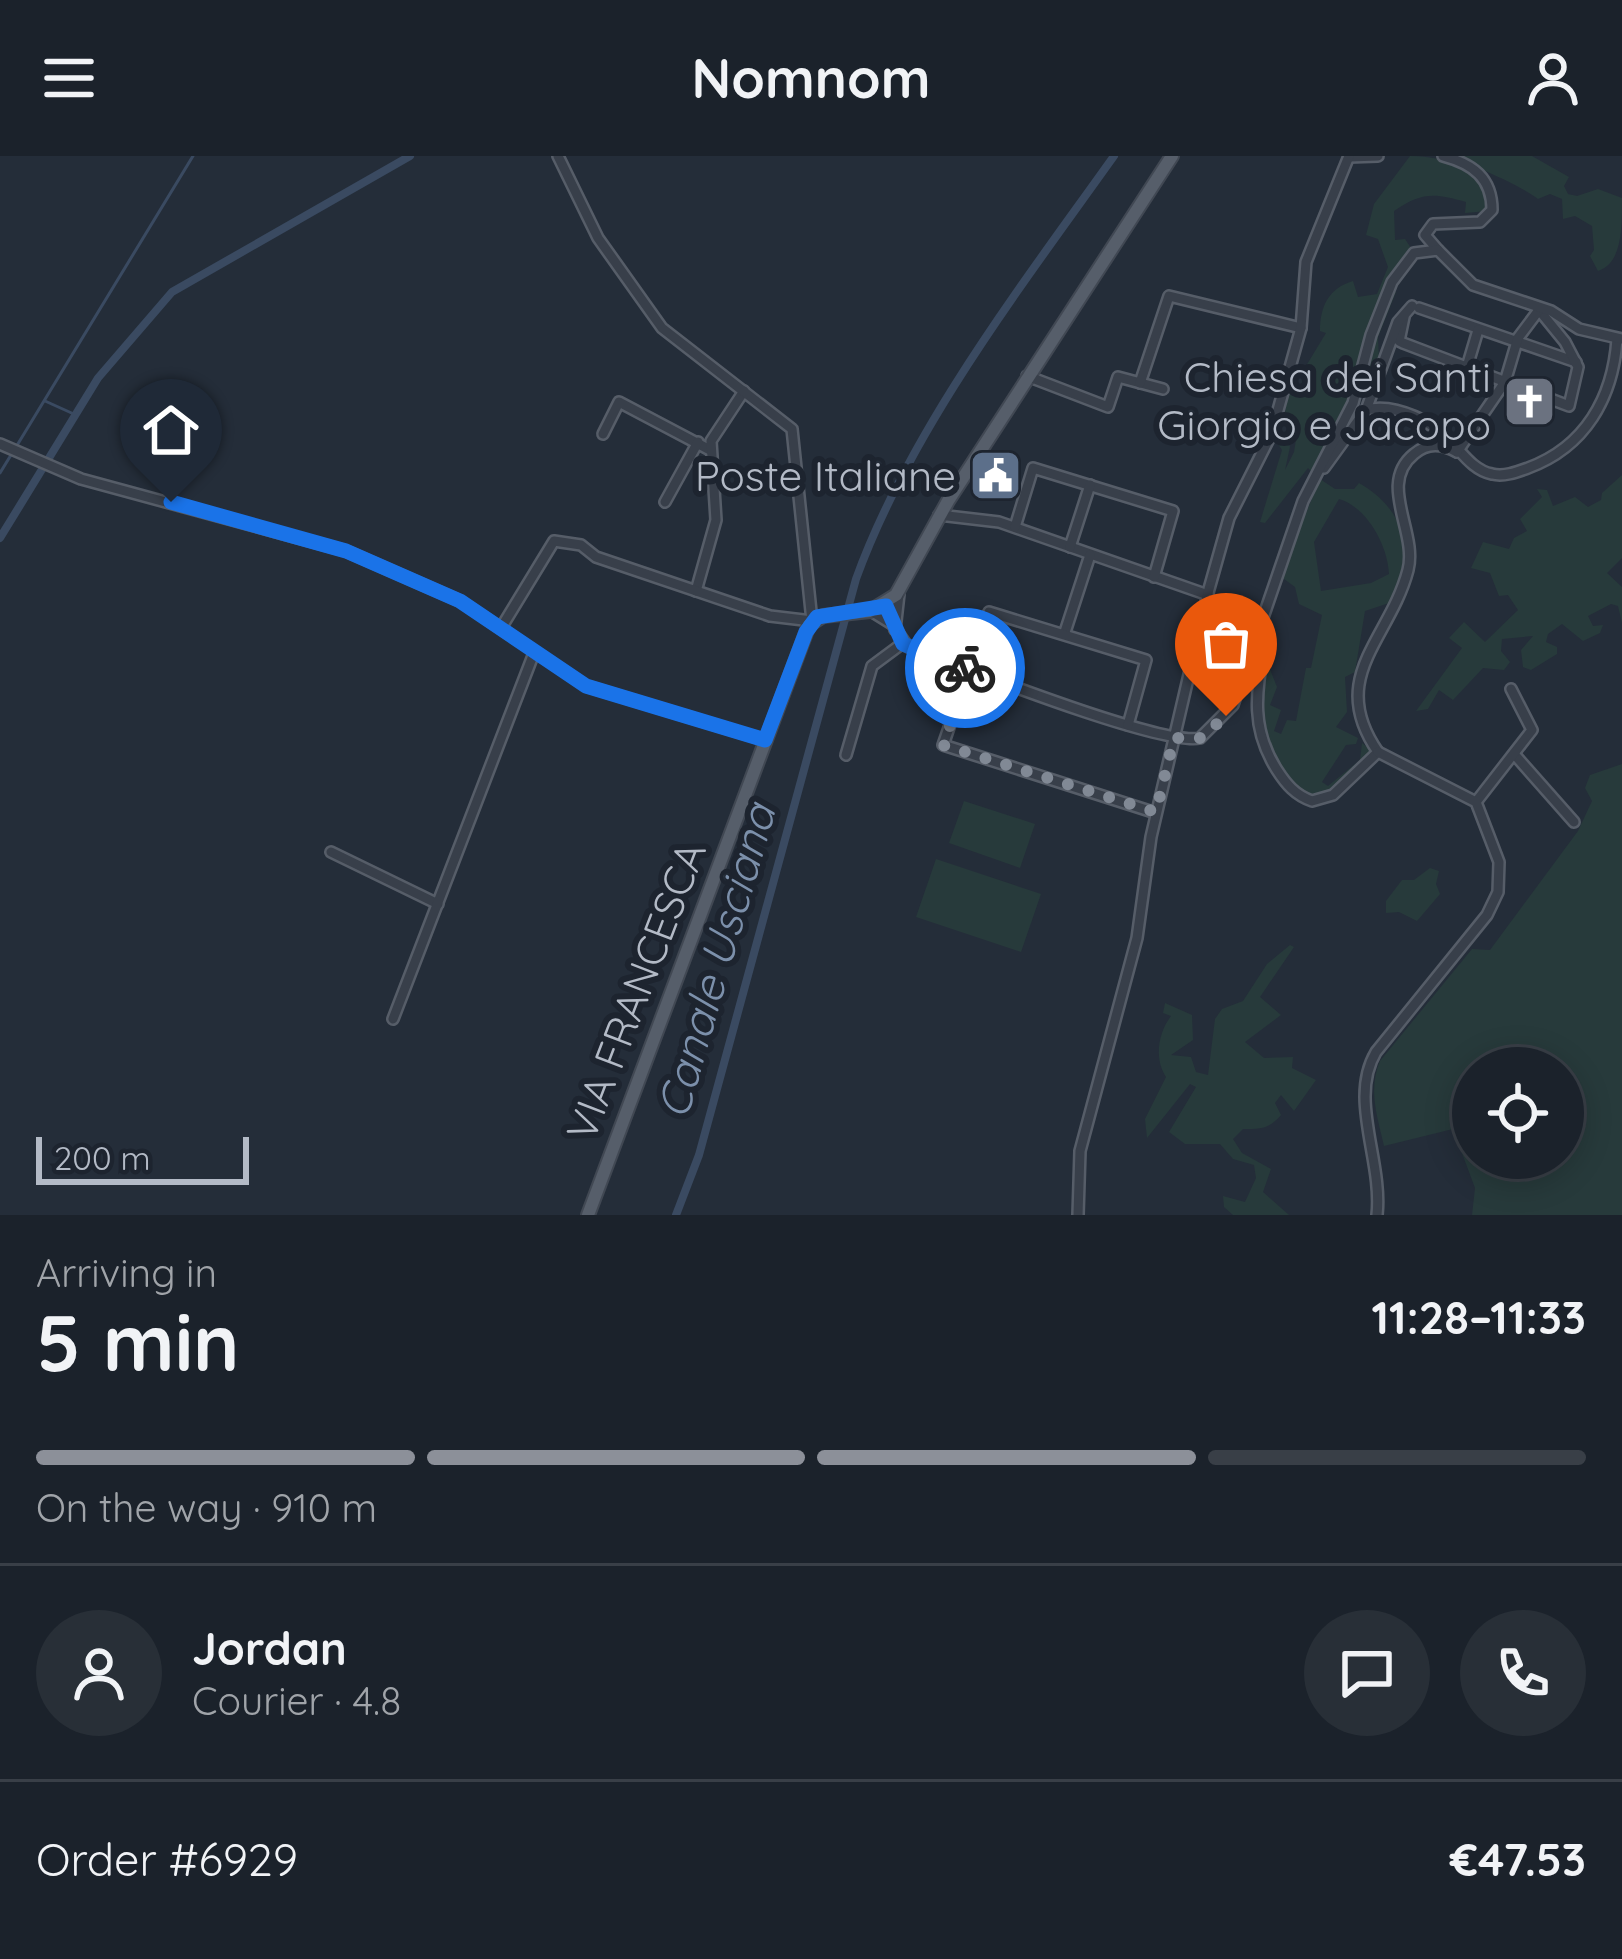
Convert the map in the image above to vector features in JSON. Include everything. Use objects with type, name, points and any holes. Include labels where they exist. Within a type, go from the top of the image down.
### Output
[{"type":"main road","points":[[817,618],[877,609],[901,589],[939,515],[1172,156]]},
{"type":"main road","name":"VIA FRANCESCA","points":[[588,1215],[765,740],[817,618]]},
{"type":"street","points":[[501,628],[554,541],[581,545],[596,557],[770,616],[817,618],[795,439],[787,423],[670,335],[635,295],[598,238],[558,156]]},
{"type":"street","points":[[1078,1215],[1080,1151],[1137,938],[1156,812],[1208,592],[1229,518],[1271,436],[1300,328],[1306,262],[1349,156],[1378,156]]},
{"type":"street","points":[[1366,410],[1382,406],[1399,410],[1451,442],[1484,471],[1498,475],[1559,454],[1600,408],[1613,369],[1619,339],[1579,329],[1551,311],[1473,285],[1426,236],[1433,224],[1480,222],[1492,210],[1490,192],[1480,173],[1443,156]]},
{"type":"street","points":[[877,609],[894,624],[903,644],[1128,725],[1174,738],[1200,738],[1226,716],[1309,486],[1353,403],[1371,335],[1397,273],[1418,251],[1438,250]]},
{"type":"street","points":[[1140,382],[1169,296],[1300,328]]},
{"type":"street","points":[[1309,486],[1366,410],[1389,343],[1404,316],[1415,307],[1576,362]]},
{"type":"street","points":[[1457,452],[1497,396],[1516,344],[1539,310]]},
{"type":"street","points":[[1404,316],[1399,341],[1569,406],[1578,378],[1576,362],[1539,310]]},
{"type":"street","points":[[1467,368],[1478,330]]},
{"type":"street","points":[[1027,376],[1108,407],[1118,376],[1163,389]]},
{"type":"street","points":[[696,591],[716,520],[711,441],[744,391]]},
{"type":"street","points":[[603,434],[619,402],[711,451]]},
{"type":"street","points":[[665,502],[698,442]]},
{"type":"street","points":[[0,444],[81,479],[346,551],[460,601],[586,686],[765,740]]},
{"type":"street","points":[[1377,1215],[1378,1163],[1365,1106],[1365,1073],[1376,1052],[1486,915],[1498,892],[1499,862],[1476,802],[1378,752],[1362,725],[1358,687],[1363,664],[1408,572],[1410,549],[1398,493],[1400,472],[1425,446],[1457,452]]},
{"type":"street","points":[[1015,527],[1033,468],[1173,511],[1154,577]]},
{"type":"street","points":[[1070,548],[1090,484]]},
{"type":"street","points":[[939,515],[1015,527],[1208,592]]},
{"type":"street","points":[[1065,632],[1090,555]]},
{"type":"street","points":[[894,624],[901,589]]},
{"type":"street","points":[[1128,725],[1146,660],[989,613],[943,745],[1156,812]]},
{"type":"street","points":[[1258,629],[1265,641],[1256,689],[1256,726],[1266,752],[1292,789],[1312,801],[1324,799],[1378,752]]},
{"type":"street","points":[[846,755],[872,666],[903,644]]},
{"type":"street","points":[[393,1019],[534,653]]},
{"type":"street","points":[[1476,802],[1532,730],[1511,689]]},
{"type":"street","points":[[1514,754],[1574,822]]},
{"type":"street","points":[[332,852],[438,904]]},
{"type":"shaded area","points":[[1410,156],[1462,168],[1480,186],[1488,211],[1465,213],[1466,202],[1437,196],[1421,197],[1394,211],[1395,240],[1405,239],[1413,251],[1388,285],[1396,292],[1378,337],[1379,361],[1369,395],[1357,388],[1312,472],[1308,468],[1265,523],[1260,522],[1282,450],[1276,441],[1286,431],[1290,447],[1285,470],[1294,452],[1299,421],[1295,418],[1283,426],[1289,385],[1299,390],[1306,366],[1326,333],[1320,331],[1320,322],[1332,293],[1353,281],[1358,297],[1377,294],[1388,267],[1378,239],[1366,235],[1374,204]]},
{"type":"shaded area","points":[[1448,156],[1532,156],[1569,177],[1564,186],[1568,194],[1598,189],[1622,198],[1621,233],[1612,261],[1598,271],[1590,256],[1592,226],[1575,216],[1563,219],[1562,199],[1550,194],[1538,199]]},
{"type":"shaded area","points":[[1622,475],[1622,558],[1607,573],[1622,587],[1622,623],[1618,606],[1611,604],[1588,616],[1593,626],[1603,625],[1600,633],[1583,641],[1562,624],[1548,634],[1546,642],[1557,647],[1557,654],[1531,670],[1523,667],[1521,650],[1533,636],[1502,639],[1501,651],[1510,662],[1504,670],[1483,668],[1453,700],[1439,690],[1428,709],[1416,711],[1462,648],[1449,638],[1464,622],[1485,642],[1518,610],[1508,595],[1499,596],[1490,573],[1471,568],[1483,542],[1509,549],[1514,538],[1527,531],[1520,519],[1542,497],[1537,489],[1547,490],[1553,506],[1575,497],[1588,507],[1601,500],[1602,493]]},
{"type":"shaded area","points":[[1320,479],[1335,489],[1354,489],[1359,483],[1397,521],[1404,552],[1398,586],[1389,603],[1365,611],[1355,672],[1345,677],[1347,712],[1336,727],[1358,738],[1356,744],[1346,745],[1322,782],[1328,786],[1360,760],[1362,743],[1371,750],[1333,790],[1311,798],[1297,788],[1274,757],[1260,719],[1258,700],[1269,667],[1277,687],[1270,705],[1281,710],[1274,731],[1281,734],[1287,720],[1296,721],[1322,615],[1299,604],[1295,587],[1280,576]],"holes":[[[1339,499],[1374,529],[1389,574],[1371,583],[1321,591],[1314,542]]]},
{"type":"shaded area","points":[[1622,764],[1622,1215],[1472,1215],[1472,1179],[1584,1179],[1584,1047],[1452,1047],[1452,1129],[1384,1146],[1375,1103],[1376,1072],[1380,1061],[1472,949],[1490,950],[1578,831],[1592,801],[1585,788],[1590,775]]},
{"type":"shaded area","points":[[964,801],[1035,824],[1020,868],[949,843]]},
{"type":"shaded area","points":[[936,859],[1041,894],[1021,952],[916,917]]},
{"type":"shaded area","points":[[1430,868],[1439,871],[1440,894],[1417,921],[1399,912],[1386,913],[1386,901],[1402,880],[1414,880]]},
{"type":"shaded area","points":[[1290,945],[1294,947],[1260,997],[1281,1015],[1245,1042],[1264,1058],[1293,1057],[1292,1068],[1316,1080],[1294,1111],[1281,1095],[1275,1103],[1281,1115],[1277,1120],[1243,1129],[1233,1139],[1242,1153],[1271,1169],[1263,1192],[1289,1215],[1233,1215],[1224,1207],[1223,1196],[1245,1202],[1256,1178],[1254,1165],[1233,1159],[1220,1144],[1185,1144],[1169,1132],[1196,1087],[1190,1084],[1147,1138],[1145,1119],[1166,1077],[1159,1054],[1171,1016],[1163,1013],[1165,1003],[1192,1015],[1193,1040],[1171,1055],[1191,1057],[1196,1072],[1208,1075],[1215,1019],[1222,1009],[1243,1001],[1267,964]]},
{"type":"waterway","points":[[16,447],[193,156]]},
{"type":"waterway","points":[[0,538],[98,378],[172,292],[410,156]]},
{"type":"waterway","name":"Canale Usciana","points":[[676,1215],[699,1155],[856,579],[879,523],[971,360],[1114,156]]},
{"type":"waterway","points":[[45,401],[76,415]]},
{"type":"waterway","points":[[0,473],[11,455]]},
{"type":"way so far","points":[[965,668],[970,670],[943,745],[1156,812],[1174,738],[1200,738],[1226,716]]},
{"type":"place","name":"Chiesa dei Santi Giorgio e Jacopo","points":[[1530,401]]},
{"type":"place","name":"Poste Italiane","points":[[995,476]]},
{"type":"route","points":[[171,502],[346,551],[460,601],[586,686],[765,740],[806,632],[817,617],[886,606],[903,644],[965,668]]}]
